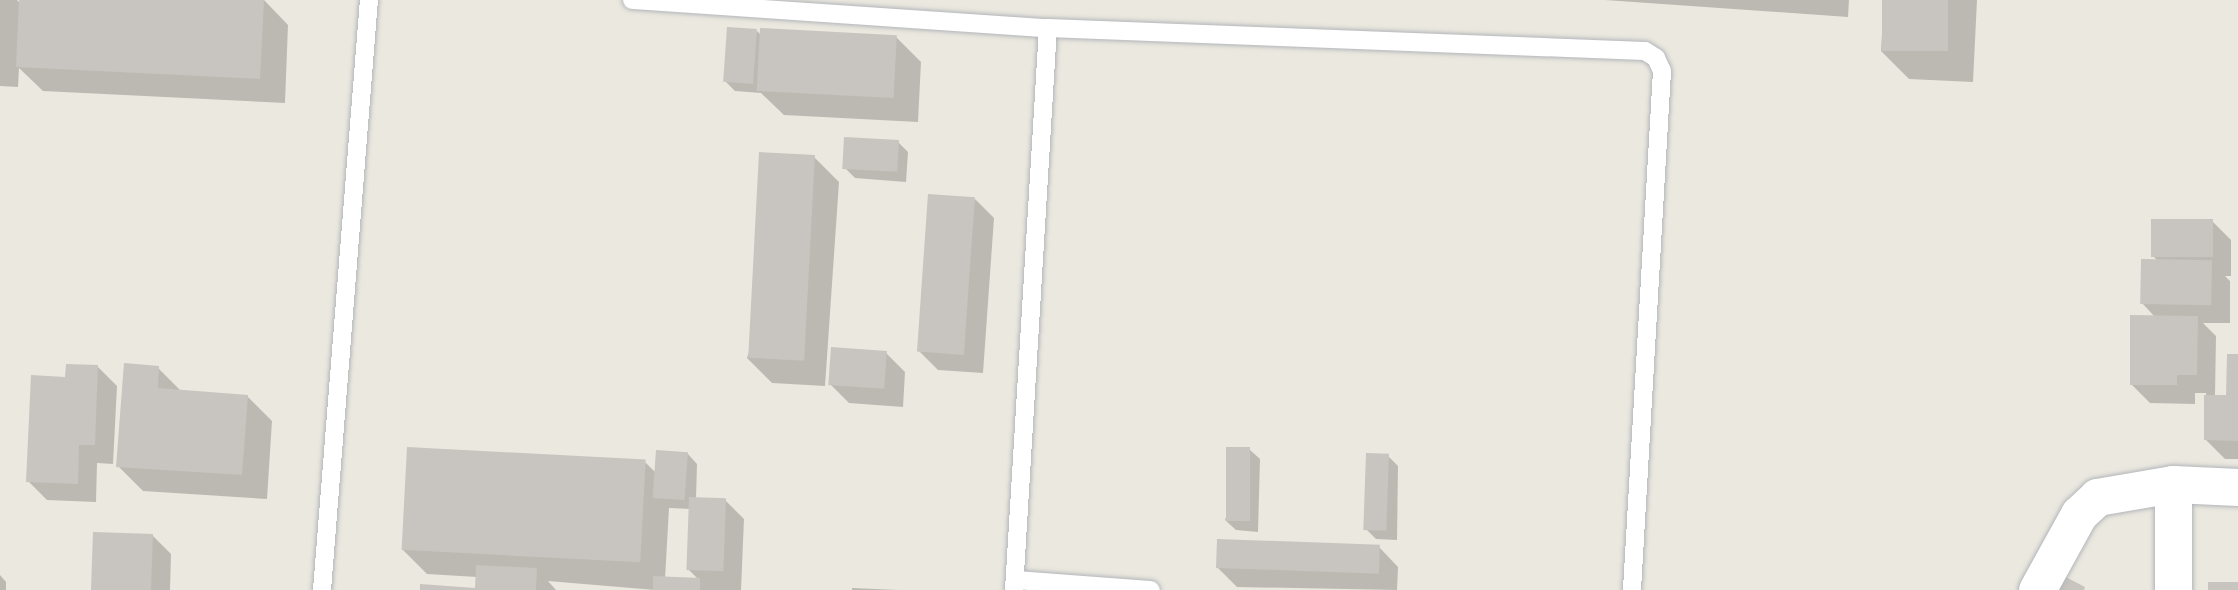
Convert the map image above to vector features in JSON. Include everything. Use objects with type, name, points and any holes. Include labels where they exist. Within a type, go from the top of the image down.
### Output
[{"type":"street","points":[[2037,590],[2079,514],[2097,496],[2173,484],[2238,487]]},
{"type":"street","points":[[2173,484],[2174,590]]},
{"type":"lane","points":[[322,590],[369,0]]},
{"type":"lane","points":[[632,0],[1048,28],[1645,51],[1656,58],[1662,71],[1632,590]]},
{"type":"lane","points":[[1048,28],[1014,585],[1151,590]]},
{"type":"building","points":[[19,0],[264,0],[260,79],[16,67]]},
{"type":"building","points":[[1882,0],[1948,0],[1948,51],[1882,51]]},
{"type":"building","points":[[727,27],[757,29],[753,84],[723,82]]},
{"type":"building","points":[[760,28],[897,35],[894,98],[757,91]]},
{"type":"building","points":[[844,137],[899,140],[897,172],[842,169]]},
{"type":"building","points":[[759,152],[815,155],[804,361],[748,358]]},
{"type":"building","points":[[928,194],[975,197],[964,355],[917,352]]},
{"type":"building","points":[[2151,219],[2213,219],[2213,257],[2151,257]]},
{"type":"building","points":[[2141,259],[2212,260],[2211,305],[2140,304]]},
{"type":"building","points":[[2130,315],[2198,316],[2197,375],[2177,375],[2177,385],[2130,385]]},
{"type":"building","points":[[831,347],[887,351],[884,389],[828,385]]},
{"type":"building","points":[[2227,354],[2238,354],[2238,441],[2204,440],[2204,395],[2226,395]]},
{"type":"building","points":[[124,363],[159,366],[158,388],[248,395],[242,475],[116,467]]},
{"type":"building","points":[[66,364],[98,365],[95,445],[79,445],[78,484],[26,482],[31,375],[65,377]]},
{"type":"building","points":[[407,447],[646,460],[640,562],[402,550]]},
{"type":"building","points":[[1226,447],[1250,447],[1250,521],[1226,521]]},
{"type":"building","points":[[656,450],[688,452],[685,500],[653,498]]},
{"type":"building","points":[[1366,453],[1389,454],[1386,531],[1363,530]]},
{"type":"building","points":[[689,497],[726,498],[723,571],[686,570]]},
{"type":"building","points":[[93,532],[153,534],[151,590],[91,590]]},
{"type":"building","points":[[1217,539],[1380,545],[1379,574],[1216,568]]},
{"type":"building","points":[[476,565],[537,568],[536,590],[420,590],[420,584],[475,588]]},
{"type":"building","points":[[2054,571],[2085,587],[2084,590],[2044,590]]},
{"type":"building","points":[[653,576],[700,578],[700,590],[653,590]]},
{"type":"building","points":[[2208,582],[2238,582],[2238,590],[2208,590]]}]
